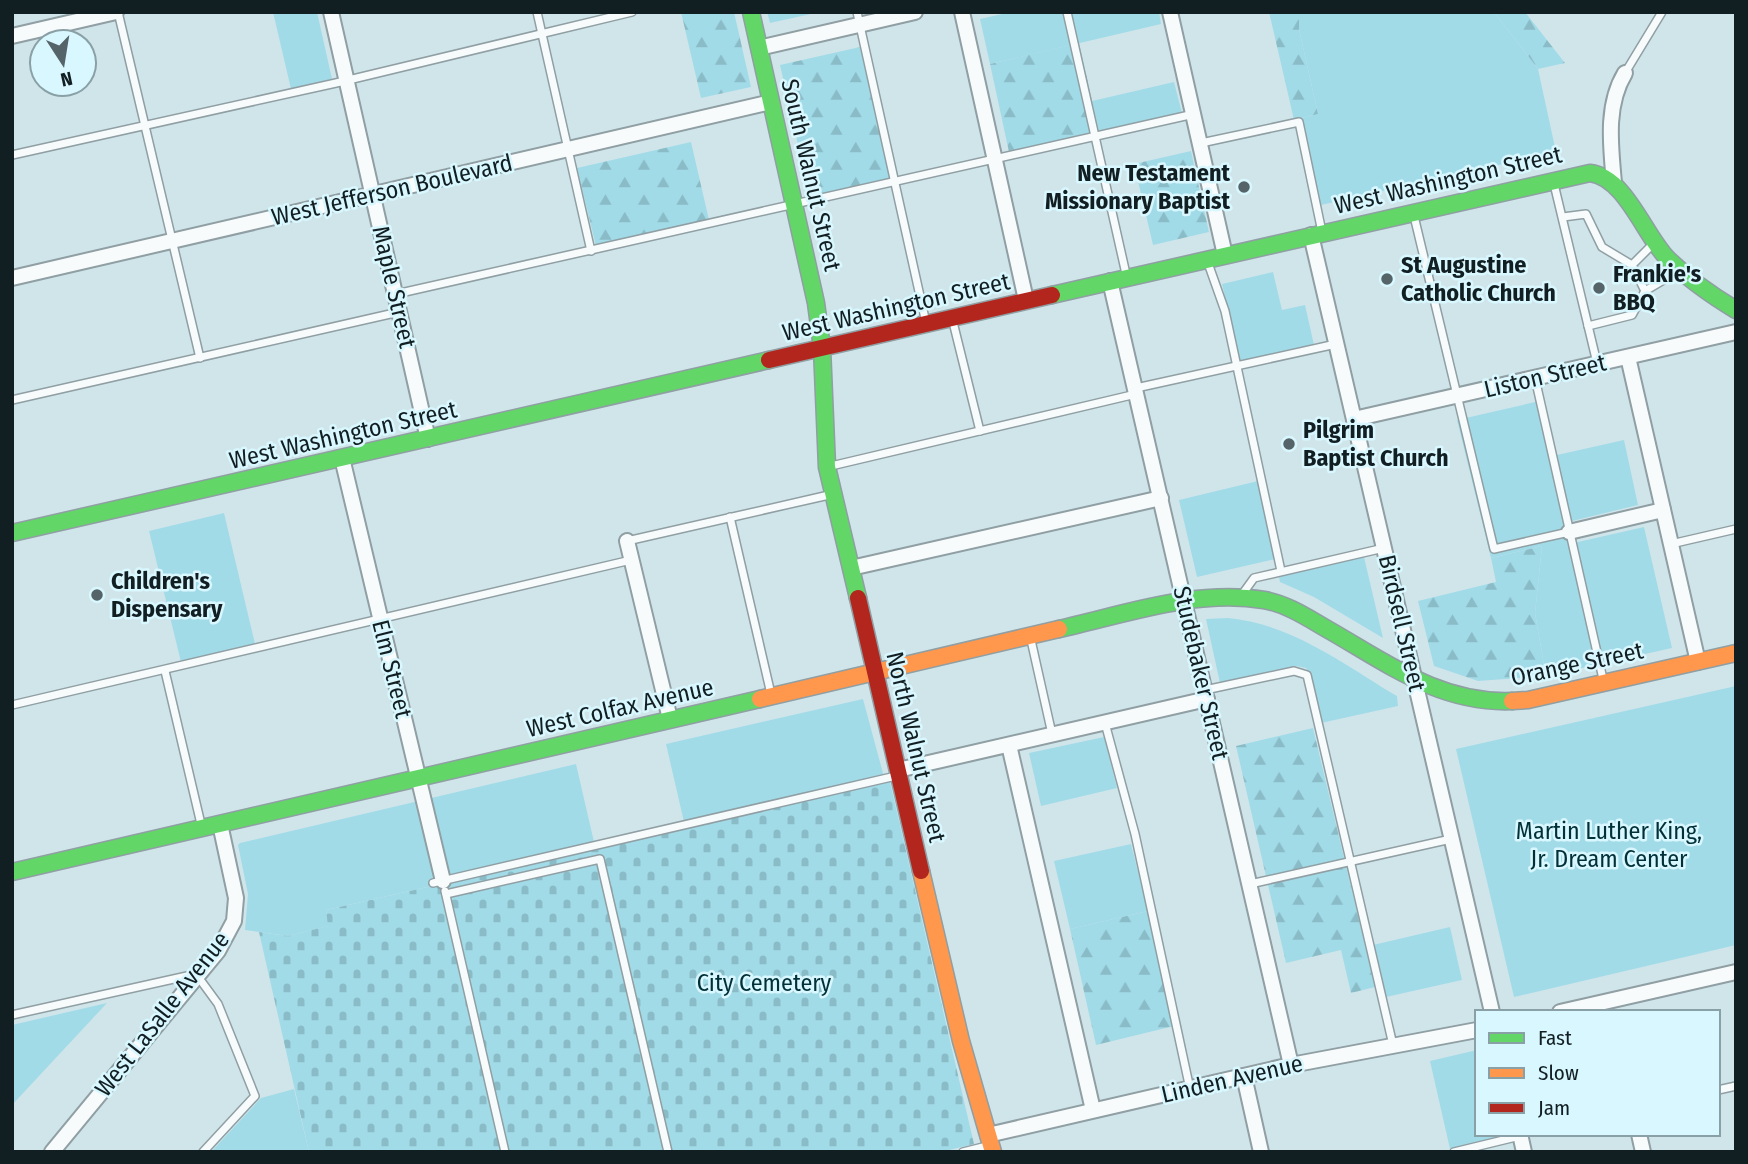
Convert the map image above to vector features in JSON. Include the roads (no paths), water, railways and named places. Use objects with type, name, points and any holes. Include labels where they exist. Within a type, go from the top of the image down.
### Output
[{"type":"street","points":[[12,36],[117,12]]},
{"type":"street","name":"Maple Street","points":[[331,12],[428,439]]},
{"type":"street","name":"South Walnut Street","points":[[751,12],[816,303],[822,348]]},
{"type":"street","points":[[759,48],[858,19],[915,12]]},
{"type":"street","points":[[962,12],[1026,300]]},
{"type":"street","points":[[1170,12],[1225,255]]},
{"type":"street","points":[[1626,73],[1615,100],[1611,120],[1614,183],[1654,243],[1681,270],[1736,310]]},
{"type":"street","name":"West Jefferson Boulevard","points":[[12,278],[771,102]]},
{"type":"street","name":"West Washington Street","points":[[12,533],[1553,179],[1592,172],[1614,183]]},
{"type":"street","name":"Birdsell Street","points":[[1317,234],[1336,344],[1492,1010]]},
{"type":"street","name":"Studebaker Street","points":[[1119,279],[1136,391],[1291,1065]]},
{"type":"street","name":"Liston Street","points":[[1354,419],[1736,332]]},
{"type":"street","name":"North Walnut Street","points":[[822,348],[827,467],[961,1041],[991,1144]]},
{"type":"street","points":[[1628,357],[1698,662]]},
{"type":"street","name":"Elm Street","points":[[342,458],[419,778],[440,886]]},
{"type":"street","points":[[851,568],[1161,498]]},
{"type":"street","points":[[1569,532],[1663,510]]},
{"type":"street","points":[[627,541],[670,719]]},
{"type":"street","name":"West Colfax Avenue","points":[[12,872],[1184,600],[1240,597]]},
{"type":"street","name":"Orange Street","points":[[1240,597],[1265,600],[1296,611],[1443,693],[1485,702],[1528,700],[1736,653]]},
{"type":"street","points":[[899,773],[1105,723],[1206,695]]},
{"type":"street","points":[[1009,745],[1093,1110]]},
{"type":"street","name":"West LaSalle Avenue","points":[[52,1152],[196,974],[218,951],[234,921],[235,885],[220,824]]},
{"type":"street","points":[[1576,1010],[1608,1006],[1736,972]]},
{"type":"street","name":"Linden Avenue","points":[[991,1144],[1093,1110],[1291,1065],[1475,1030]]},
{"type":"street","points":[[1244,1076],[1261,1152]]},
{"type":"lane","points":[[117,12],[147,125],[200,358]]},
{"type":"lane","points":[[537,12],[592,251]]},
{"type":"lane","points":[[12,155],[347,81],[632,12]]},
{"type":"lane","points":[[1067,12],[1095,137],[1119,279]]},
{"type":"lane","points":[[1626,73],[1662,12]]},
{"type":"lane","points":[[858,19],[926,324]]},
{"type":"lane","points":[[396,294],[1194,114]]},
{"type":"lane","points":[[1201,143],[1299,122],[1317,234]]},
{"type":"lane","points":[[1553,179],[1597,364]]},
{"type":"lane","points":[[1413,211],[1494,549],[1569,532]]},
{"type":"lane","points":[[1563,217],[1586,214],[1602,247],[1632,265],[1645,291]]},
{"type":"lane","points":[[1632,265],[1654,243]]},
{"type":"lane","points":[[1207,259],[1225,311],[1281,570]]},
{"type":"lane","points":[[1588,326],[1632,315],[1645,291],[1681,270]]},
{"type":"lane","points":[[12,400],[400,312]]},
{"type":"lane","points":[[952,318],[980,430]]},
{"type":"lane","points":[[827,467],[1336,344]]},
{"type":"lane","points":[[1535,378],[1604,683]]},
{"type":"lane","points":[[627,541],[833,494]]},
{"type":"lane","points":[[730,517],[772,695]]},
{"type":"lane","points":[[1671,544],[1736,529]]},
{"type":"lane","points":[[1240,597],[1254,578],[1384,548]]},
{"type":"lane","points":[[12,705],[631,560]]},
{"type":"lane","points":[[1030,636],[1052,736]]},
{"type":"lane","points":[[164,671],[202,828]]},
{"type":"lane","points":[[1206,695],[1294,671],[1307,675],[1393,1045]]},
{"type":"lane","points":[[1105,723],[1135,834],[1190,1088]]},
{"type":"lane","points":[[440,886],[899,773]]},
{"type":"lane","points":[[1250,884],[1452,839]]},
{"type":"lane","points":[[440,886],[600,859],[668,1152]]},
{"type":"lane","points":[[440,886],[505,1152]]},
{"type":"lane","points":[[12,1015],[196,974],[218,1004],[255,1096],[203,1152]]},
{"type":"lane","points":[[1454,1152],[1516,1136]]},
{"type":"lane","points":[[963,1152],[991,1144]]},
{"type":"place","name":"New Testament Missionary Baptist","points":[[1244,187]]},
{"type":"place","name":"St Augustine Catholic Church","points":[[1387,279]]},
{"type":"place","name":"Frankie's BBQ","points":[[1599,288]]},
{"type":"place","name":"Pilgrim Baptist Church","points":[[1289,444]]},
{"type":"place","name":"Children's Dispensary","points":[[97,595]]},
{"type":"park label","name":"Martin Luther King, Jr. Dream Center","points":[[1609,845]]},
{"type":"park label","name":"City Cemetery","points":[[764,983]]}]
